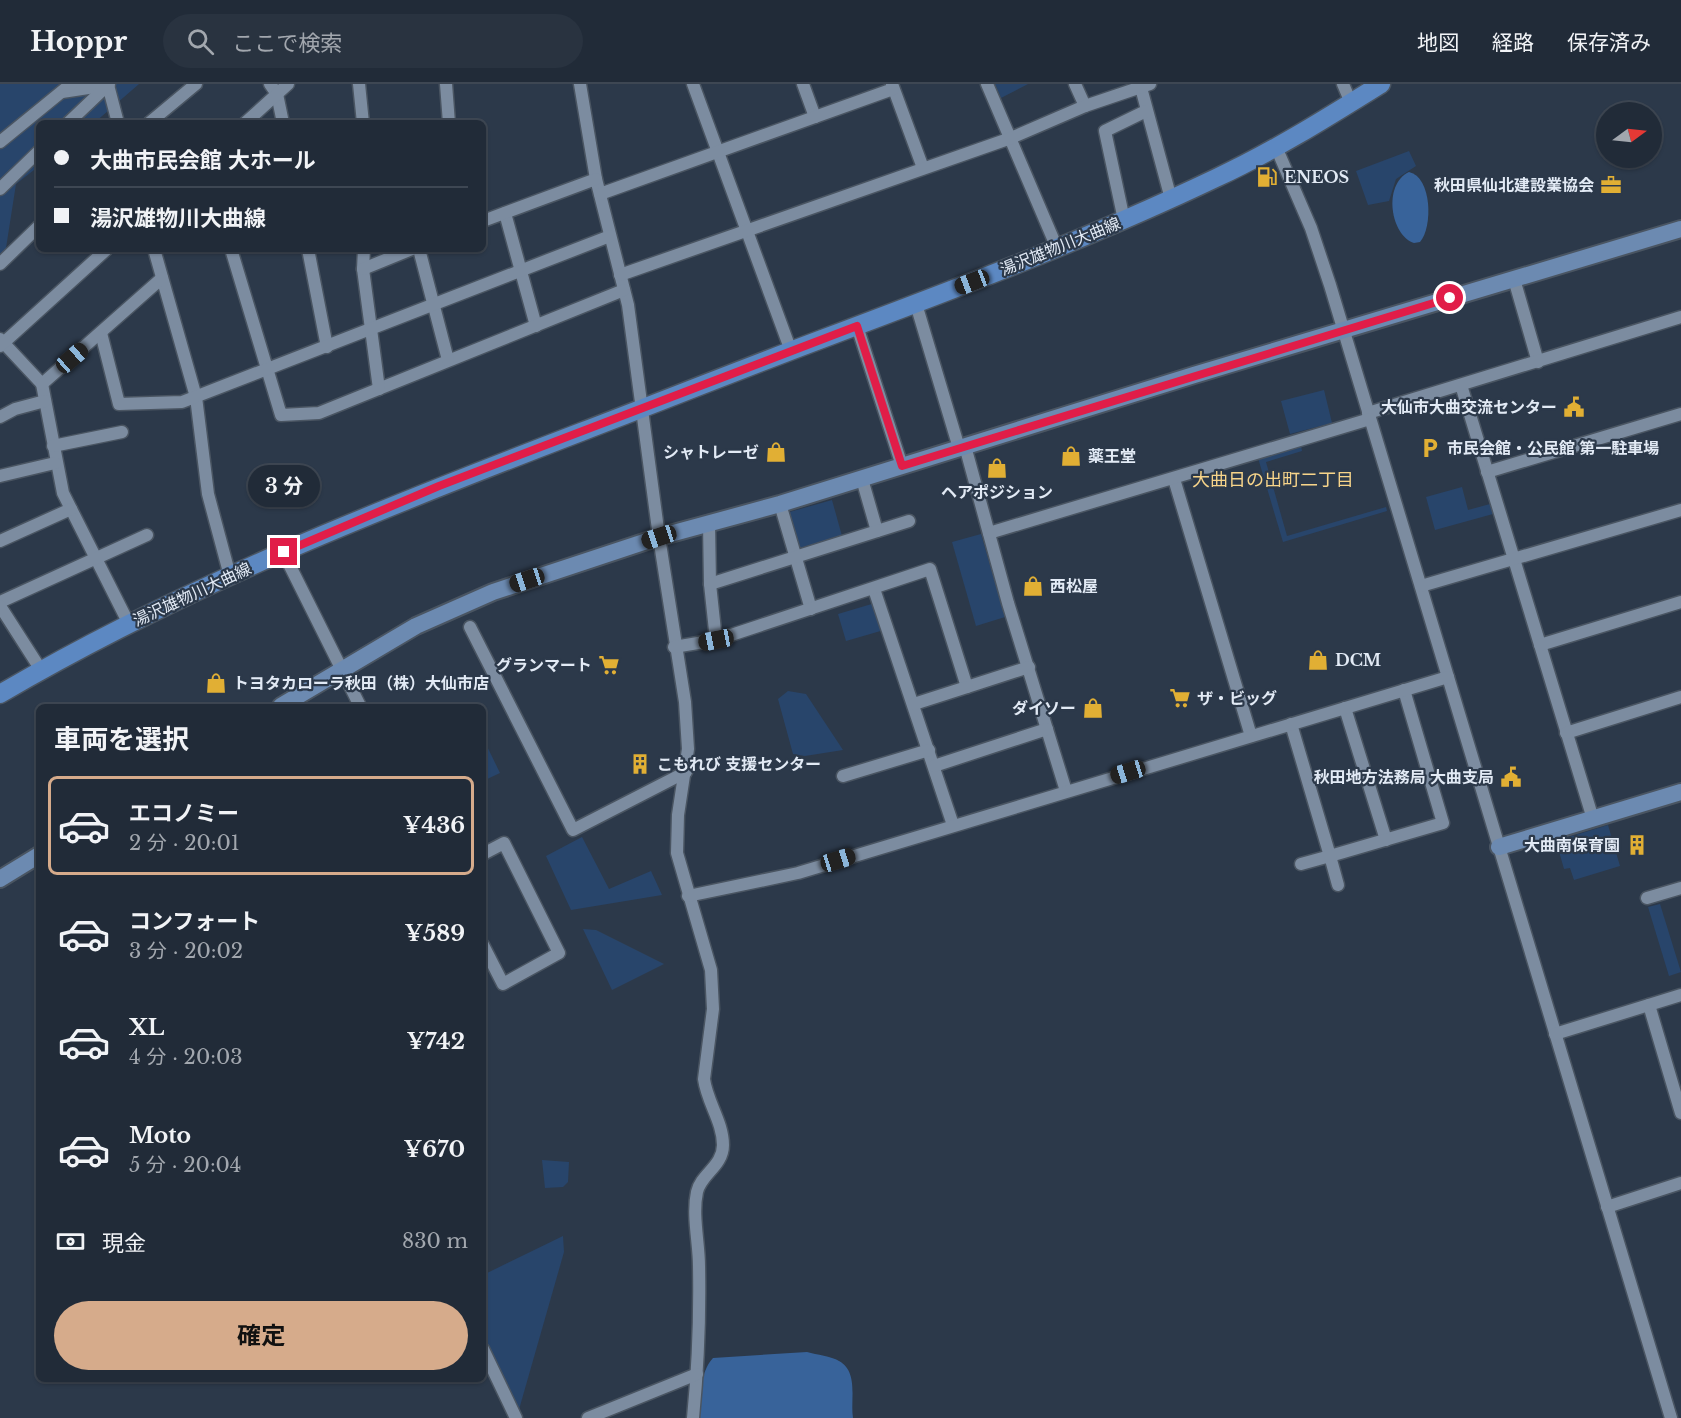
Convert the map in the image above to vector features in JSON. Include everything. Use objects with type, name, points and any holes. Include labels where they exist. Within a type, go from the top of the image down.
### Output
[{"type":"main road","name":"湯沢雄物川大曲線","points":[[0,694],[129,624],[230,576],[439,486],[916,304],[1124,220],[1276,147],[1382,84]]},
{"type":"street","points":[[153,120],[196,84]]},
{"type":"street","points":[[247,120],[273,89],[288,84]]},
{"type":"street","points":[[359,84],[363,120]]},
{"type":"street","points":[[446,84],[449,120]]},
{"type":"street","points":[[580,84],[596,178],[628,305],[674,647],[688,727],[686,772],[676,832],[677,853],[712,979],[713,1008],[704,1079],[706,1093],[722,1132],[723,1144],[722,1155],[716,1166],[697,1190],[700,1336],[693,1418]]},
{"type":"street","points":[[693,84],[791,351]]},
{"type":"street","points":[[803,84],[814,117]]},
{"type":"street","points":[[987,84],[1057,248]]},
{"type":"street","points":[[1075,84],[1085,106]]},
{"type":"street","points":[[1343,84],[1351,103]]},
{"type":"street","points":[[0,142],[67,88],[109,85]]},
{"type":"street","points":[[71,120],[109,85]]},
{"type":"street","points":[[109,85],[117,120]]},
{"type":"street","points":[[620,275],[1011,138],[1085,106],[1143,86],[1146,111],[1170,199]]},
{"type":"street","points":[[600,194],[892,87],[923,168]]},
{"type":"street","points":[[273,89],[282,120]]},
{"type":"street","points":[[1124,220],[1105,131],[1146,111]]},
{"type":"street","points":[[1276,147],[1311,228],[1343,330],[1671,1418]]},
{"type":"street","points":[[0,189],[36,154]]},
{"type":"street","points":[[486,220],[596,178]]},
{"type":"street","points":[[505,213],[536,326]]},
{"type":"street","points":[[0,264],[36,229]]},
{"type":"street","points":[[284,704],[416,626],[493,592],[659,537],[780,504],[1343,330],[1681,229]]},
{"type":"street","points":[[101,333],[119,404],[182,402],[267,371],[432,304],[610,236]]},
{"type":"street","points":[[104,252],[1,343],[42,384],[63,493],[129,624]]},
{"type":"street","points":[[155,252],[196,397],[208,494],[230,576]]},
{"type":"street","points":[[232,252],[281,415],[319,413],[624,290]]},
{"type":"street","points":[[309,252],[327,347]]},
{"type":"street","points":[[364,252],[363,269],[379,388]]},
{"type":"street","points":[[363,269],[405,252]]},
{"type":"street","points":[[419,252],[448,360]]},
{"type":"street","points":[[42,384],[162,278]]},
{"type":"street","points":[[1514,279],[1538,362]]},
{"type":"street","points":[[916,304],[989,533],[1066,791]]},
{"type":"street","points":[[989,533],[1174,479],[1461,385],[1681,317]]},
{"type":"street","points":[[857,326],[902,466]]},
{"type":"street","points":[[1461,385],[1593,819]]},
{"type":"street","points":[[0,417],[15,409],[45,401]]},
{"type":"street","points":[[1487,472],[1681,414]]},
{"type":"street","points":[[53,446],[122,432]]},
{"type":"street","points":[[0,476],[56,463]]},
{"type":"street","points":[[862,478],[877,531]]},
{"type":"street","points":[[1174,479],[1251,736]]},
{"type":"street","points":[[780,504],[811,609]]},
{"type":"street","points":[[0,541],[71,509]]},
{"type":"street","points":[[1421,586],[1681,510]]},
{"type":"street","points":[[710,584],[909,521]]},
{"type":"street","points":[[709,524],[710,584],[716,640]]},
{"type":"street","points":[[41,670],[0,604],[147,535]]},
{"type":"street","points":[[284,552],[359,704]]},
{"type":"street","points":[[674,647],[716,640],[930,569],[967,687]]},
{"type":"street","points":[[874,588],[953,825]]},
{"type":"street","points":[[1540,645],[1681,602]]},
{"type":"street","points":[[470,627],[573,830],[686,772]]},
{"type":"street","points":[[914,704],[1029,667]]},
{"type":"street","points":[[688,896],[798,873],[1448,677]]},
{"type":"street","points":[[1301,864],[1443,823],[1404,690]]},
{"type":"street","points":[[1566,733],[1681,697]]},
{"type":"street","points":[[1345,708],[1386,840]]},
{"type":"street","points":[[1291,724],[1338,885]]},
{"type":"street","points":[[934,766],[1047,729]]},
{"type":"street","points":[[843,776],[928,750]]},
{"type":"street","points":[[1499,847],[1681,792]]},
{"type":"street","points":[[486,852],[504,843],[559,954],[503,984],[486,951]]},
{"type":"street","points":[[0,879],[36,857]]},
{"type":"street","points":[[1647,898],[1681,888]]},
{"type":"street","points":[[1555,1034],[1681,995]]},
{"type":"street","points":[[1649,1005],[1678,1090],[1681,1113]]},
{"type":"street","points":[[1607,1207],[1681,1184]]},
{"type":"street","points":[[486,1355],[516,1418]]},
{"type":"street","points":[[588,1418],[698,1374]]},
{"type":"shaded area","points":[[0,84],[64,84],[0,135]]},
{"type":"shaded area","points":[[76,84],[139,84],[97,120],[36,120],[36,168],[16,184],[6,248],[0,256],[0,145]]},
{"type":"shaded area","points":[[995,84],[1028,84],[1001,98]]},
{"type":"shaded area","points":[[1409,151],[1416,166],[1396,179],[1389,201],[1368,205],[1356,171]]},
{"type":"shaded area","points":[[1409,172],[1417,176],[1422,183],[1428,203],[1424,235],[1420,242],[1414,243],[1400,231],[1393,210],[1395,188],[1401,178]]},
{"type":"shaded area","points":[[1324,390],[1332,423],[1290,434],[1281,401]]},
{"type":"shaded area","points":[[1301,446],[1302,451],[1266,462],[1287,536],[1386,507],[1387,511],[1283,542],[1258,458]]},
{"type":"shaded area","points":[[1462,487],[1468,510],[1490,504],[1493,514],[1435,530],[1426,497]]},
{"type":"shaded area","points":[[832,500],[842,536],[796,549],[786,513]]},
{"type":"shaded area","points":[[981,534],[1005,617],[976,626],[952,542]]},
{"type":"shaded area","points":[[875,603],[884,630],[846,641],[838,614]]},
{"type":"shaded area","points":[[788,691],[806,694],[843,750],[805,756],[793,754],[778,699]]},
{"type":"shaded area","points":[[486,744],[500,773],[486,780]]},
{"type":"shaded area","points":[[1608,825],[1620,866],[1574,880],[1570,868],[1564,869],[1556,841]]},
{"type":"shaded area","points":[[582,837],[609,889],[651,871],[662,895],[571,910],[546,856]]},
{"type":"shaded area","points":[[1660,904],[1681,972],[1669,976],[1648,907]]},
{"type":"shaded area","points":[[583,929],[596,930],[664,964],[612,990]]},
{"type":"shaded area","points":[[542,1160],[569,1162],[568,1182],[563,1187],[545,1188]]},
{"type":"shaded area","points":[[563,1236],[564,1252],[518,1413],[486,1342],[486,1274]]},
{"type":"shaded area","points":[[807,1352],[832,1358],[845,1366],[851,1379],[853,1418],[700,1418],[703,1378],[713,1358]]},
{"type":"place","name":"ENEOS","points":[[1267,177]]},
{"type":"place","name":"秋田県仙北建設業協会","points":[[1611,185]]},
{"type":"place","name":"大仙市大曲交流センター","points":[[1574,407]]},
{"type":"place","name":"市民会館・公民館 第一駐車場","points":[[1430,448]]},
{"type":"place","name":"シャトレーゼ","points":[[776,452]]},
{"type":"place","name":"薬王堂","points":[[1071,456]]},
{"type":"place","name":"ヘアポジション","points":[[997,468]]},
{"type":"place","name":"西松屋","points":[[1033,586]]},
{"type":"place","name":"DCM","points":[[1318,660]]},
{"type":"place","name":"グランマート","points":[[609,665]]},
{"type":"place","name":"トヨタカローラ秋田（株）大仙市店","points":[[216,683]]},
{"type":"place","name":"ザ・ビッグ","points":[[1180,698]]},
{"type":"place","name":"ダイソー","points":[[1093,708]]},
{"type":"place","name":"こもれび 支援センター","points":[[640,764]]},
{"type":"place","name":"秋田地方法務局 大曲支局","points":[[1511,777]]},
{"type":"place","name":"大曲南保育園","points":[[1637,845]]},
{"type":"district","name":"大曲日の出町二丁目","points":[[1273,480]]},
{"type":"route","points":[[284,552],[439,486],[857,326],[902,466],[1450,298]]}]
